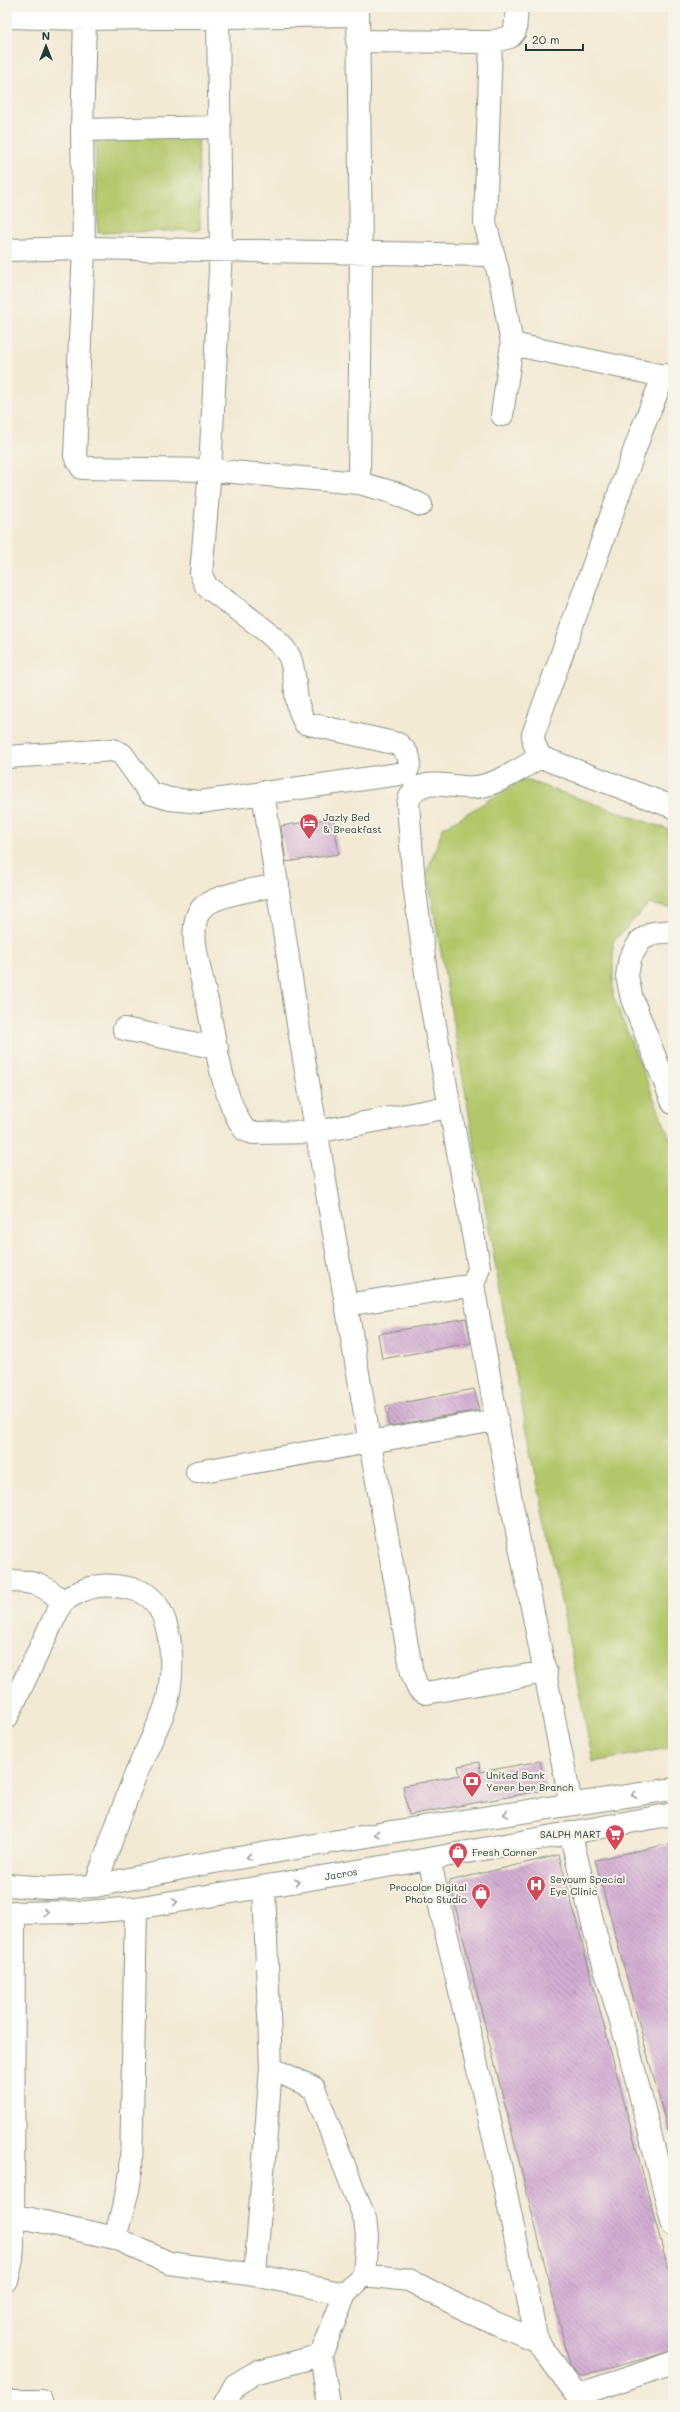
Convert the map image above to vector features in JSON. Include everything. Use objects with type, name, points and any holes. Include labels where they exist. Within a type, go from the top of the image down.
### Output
[{"type":"street","points":[[357,41],[491,42],[510,37],[516,31],[517,7]]},
{"type":"street","points":[[7,17],[85,19],[218,18],[358,11],[357,41],[361,251],[359,483]]},
{"type":"street","points":[[218,18],[222,250],[210,470],[201,574],[206,586],[279,643],[290,658],[297,709],[305,724],[398,744],[409,753],[411,780],[408,804],[414,884],[428,987],[449,1107],[467,1196],[478,1267],[473,1285],[496,1420],[571,1804]]},
{"type":"street","points":[[85,19],[82,130],[84,248],[75,456],[82,468],[210,470],[359,483],[395,493],[421,505]]},
{"type":"street","points":[[491,42],[485,223],[501,283],[512,344],[502,416]]},
{"type":"street","points":[[82,130],[219,127]]},
{"type":"street","points":[[7,250],[84,248],[361,251],[494,255]]},
{"type":"street","points":[[512,344],[669,376],[641,432],[533,734],[534,743],[540,757],[673,807]]},
{"type":"street","points":[[7,757],[113,750],[122,754],[150,793],[170,799],[200,802],[263,792],[411,780],[427,784],[470,788],[483,786],[503,778],[540,757]]},
{"type":"street","points":[[263,792],[316,1132],[412,1673],[418,1688],[426,1693],[546,1672]]},
{"type":"street","points":[[278,885],[226,896],[208,904],[199,911],[195,923],[195,944],[217,1048],[232,1106],[245,1130],[253,1133],[316,1132],[449,1107]]},
{"type":"street","points":[[673,931],[653,933],[640,941],[630,958],[627,976],[632,999],[673,1103]]},
{"type":"street","points":[[124,1029],[217,1048]]},
{"type":"street","points":[[346,1305],[473,1285]]},
{"type":"street","points":[[197,1472],[496,1420]]},
{"type":"street","points":[[7,1580],[30,1581],[43,1586],[62,1602]]},
{"type":"street","points":[[7,1717],[62,1602],[76,1593],[95,1586],[118,1585],[139,1590],[156,1602],[169,1630],[170,1688],[165,1707],[130,1787],[95,1886]]},
{"type":"street","points":[[7,1884],[48,1888],[95,1886],[197,1865],[391,1832],[673,1789]]},
{"type":"street","name":"Jacros","points":[[10,1913],[86,1912],[136,1908],[429,1859],[673,1814]]},
{"type":"street","points":[[570,1832],[599,1948],[628,2046],[673,2226]]},
{"type":"street","points":[[429,1859],[500,2160],[537,2341],[579,2400],[673,2363]]},
{"type":"street","points":[[255,2275],[271,2068],[264,1887]]},
{"type":"street","points":[[115,2238],[128,2190],[131,2171],[136,1908]]},
{"type":"street","points":[[7,2280],[12,2260],[13,2215],[10,1913]]},
{"type":"street","points":[[271,2068],[314,2088],[365,2218],[367,2236],[364,2275],[344,2294],[321,2355],[329,2405]]},
{"type":"street","points":[[13,2215],[115,2238],[170,2263],[255,2275],[344,2294]]},
{"type":"street","points":[[364,2275],[409,2280],[470,2312],[537,2341]]},
{"type":"street","points":[[224,2405],[235,2385],[255,2373],[321,2355]]},
{"type":"street","points":[[7,2401],[41,2400]]},
{"type":"green space","points":[[198,128],[200,230],[98,233],[95,131]]},
{"type":"green space","points":[[523,779],[673,831],[673,909],[649,904],[613,942],[613,996],[673,1146],[673,1744],[668,1748],[593,1762],[504,1315],[427,872],[443,828]]},
{"type":"building","name":"Jazly Bed & Breakfast","points":[[333,818],[339,854],[286,862],[281,826]]},
{"type":"building","points":[[466,1318],[471,1343],[382,1359],[378,1334]]},
{"type":"building","points":[[474,1389],[479,1410],[389,1426],[386,1406]]},
{"type":"building","points":[[540,1761],[546,1790],[409,1815],[403,1786],[460,1775],[458,1766],[479,1762],[480,1772]]},
{"type":"building","points":[[673,1843],[673,2130],[668,2131],[595,1860]]},
{"type":"building","points":[[559,1855],[673,2288],[673,2351],[579,2376],[570,2365],[449,1881]]},
{"type":"place","name":"Jazly Bed & Breakfast","points":[[309,840]]},
{"type":"place","name":"United Bank Yerer ber Branch","points":[[472,1798]]},
{"type":"place","name":"SALPH MART","points":[[615,1851]]},
{"type":"place","name":"Fresh Corner","points":[[458,1869]]},
{"type":"place","name":"Seyoum Special Eye Clinic","points":[[536,1902]]},
{"type":"place","name":"Procolor Digital Photo Studio","points":[[481,1910]]}]
